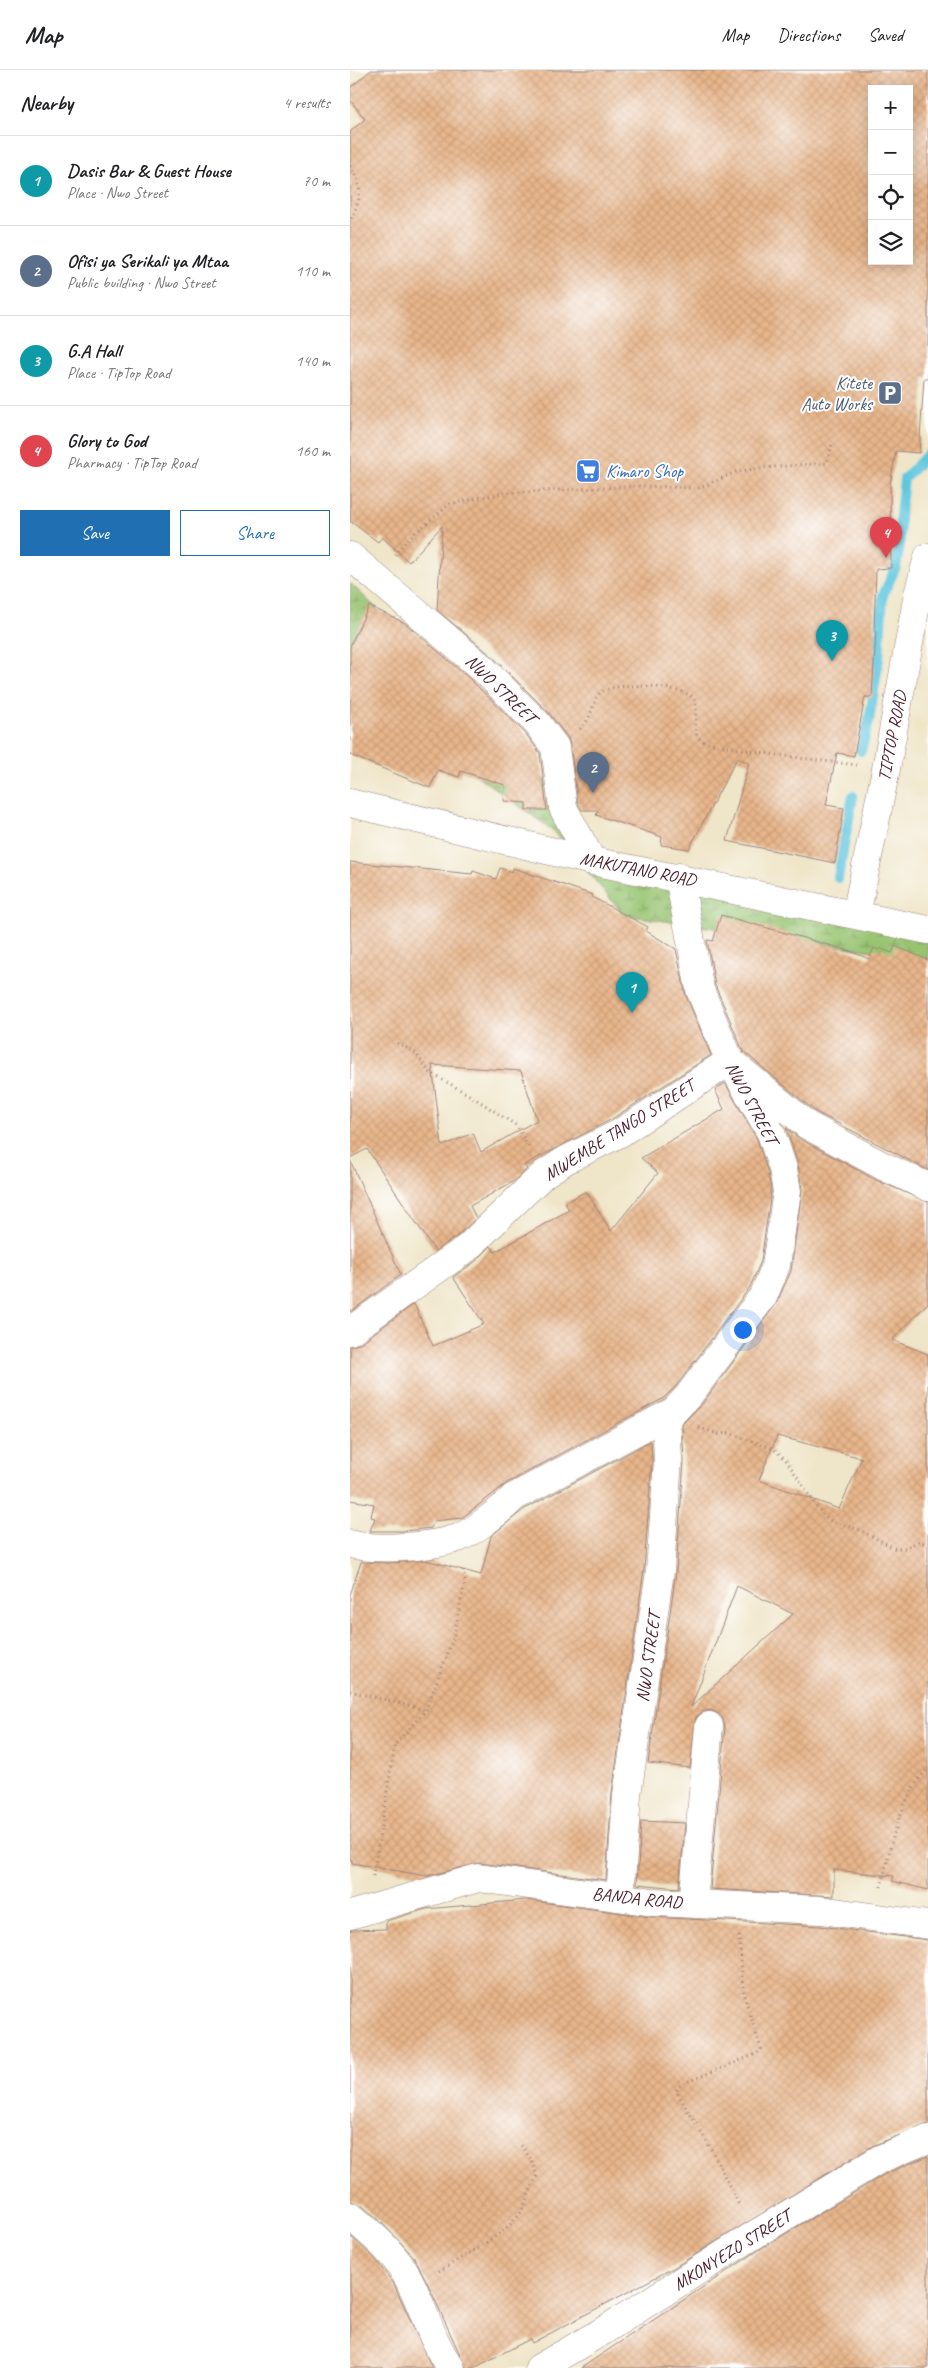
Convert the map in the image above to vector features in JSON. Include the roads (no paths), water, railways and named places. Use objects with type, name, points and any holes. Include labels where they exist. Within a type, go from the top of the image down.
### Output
[{"type":"street","name":"NWO STREET","points":[[350,556],[482,668],[537,723],[556,747],[562,808],[592,861]]},
{"type":"street","name":"TIPTOP ROAD","points":[[856,915],[886,769],[918,594],[928,557]]},
{"type":"street","name":"MAKUTANO ROAD","points":[[350,803],[592,861],[679,877],[928,930]]},
{"type":"street","name":"NWO STREET","points":[[350,1544],[366,1548],[415,1546],[458,1537],[500,1512],[514,1497],[670,1413],[689,1395],[764,1295],[776,1265],[787,1191],[783,1169],[772,1133],[730,1061],[700,990],[679,877]]},
{"type":"street","name":"MWEMBE TANGO STREET","points":[[350,1331],[468,1248],[544,1174],[566,1160],[620,1133],[730,1061]]},
{"type":"street","points":[[730,1061],[806,1125],[883,1166],[928,1187]]},
{"type":"street","name":"NWO STREET","points":[[620,1897],[627,1795],[660,1572],[670,1413]]},
{"type":"street","points":[[693,1904],[709,1726]]},
{"type":"street","name":"BANDA ROAD","points":[[358,1912],[478,1878],[653,1902],[821,1910],[928,1925]]},
{"type":"street","name":"MKONYEZO STREET","points":[[540,2368],[603,2332],[754,2235],[880,2159],[928,2138]]},
{"type":"street","points":[[350,2216],[389,2250],[400,2265],[413,2287],[436,2345],[451,2368]]},
{"type":"waterway","points":[[861,751],[869,721],[879,658],[883,595],[896,567],[900,544],[900,515],[904,479],[928,454]]},
{"type":"waterway","points":[[838,878],[853,796]]},
{"type":"place","name":"Kitete Auto Works","points":[[890,393]]},
{"type":"place","name":"Kimaro Shop","points":[[588,471]]},
{"type":"place","name":"Glory to God","points":[[886,558]]},
{"type":"place","name":"G.A Hall","points":[[832,661]]},
{"type":"place","name":"Ofisi ya Serikali ya Mtaa","points":[[593,793]]},
{"type":"place","name":"Dasis Bar & Guest House","points":[[632,1013]]}]
